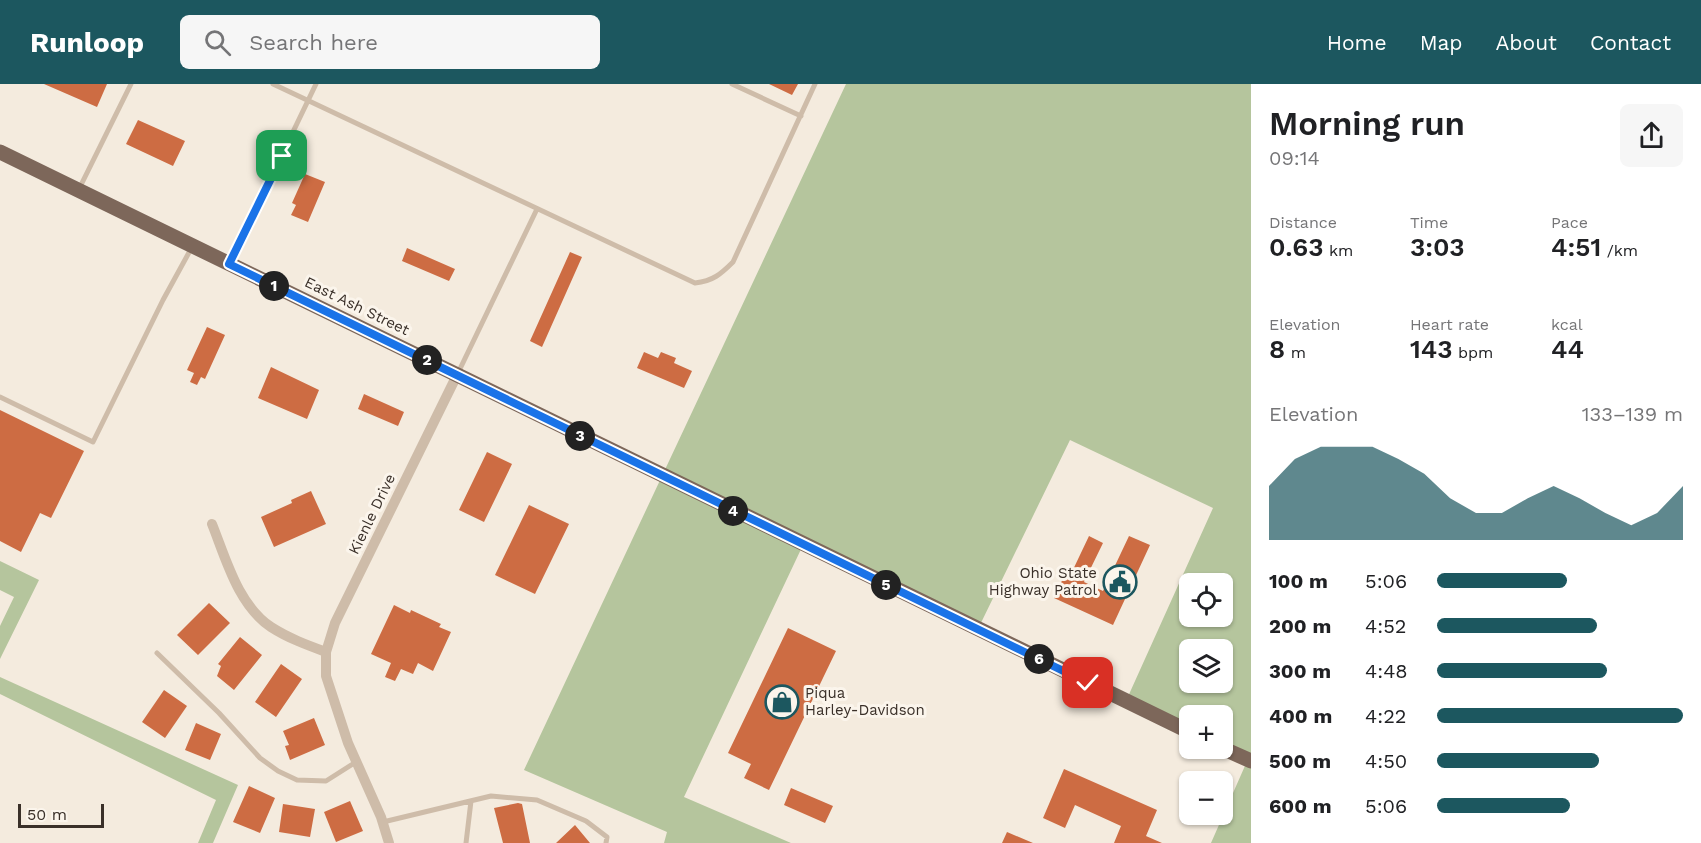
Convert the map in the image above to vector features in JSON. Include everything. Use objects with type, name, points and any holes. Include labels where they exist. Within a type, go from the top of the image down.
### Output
[{"type":"main road","name":"East Ash Street","points":[[0,152],[1179,727]]},
{"type":"main road","points":[[1233,753],[1251,761]]},
{"type":"street","name":"Kienle Drive","points":[[389,843],[383,822],[348,743],[326,676],[326,652],[335,623],[457,375]]},
{"type":"street","points":[[212,524],[234,579],[248,605],[269,626],[290,638],[326,652]]},
{"type":"lane","points":[[78,190],[131,84]]},
{"type":"lane","points":[[273,84],[695,283],[708,282],[719,276],[733,262],[815,84]]},
{"type":"lane","points":[[229,264],[316,84]]},
{"type":"lane","points":[[732,84],[801,116]]},
{"type":"lane","name":"Kienle Drive","points":[[457,375],[537,209]]},
{"type":"lane","points":[[0,397],[93,442],[192,246]]},
{"type":"lane","points":[[157,653],[219,713],[260,758],[278,771],[297,780],[326,781],[357,762]]},
{"type":"lane","points":[[383,822],[491,796],[537,800],[586,821],[608,837],[606,843]]},
{"type":"lane","points":[[466,843],[471,801]]},
{"type":"green space","points":[[846,84],[1251,84],[1251,843],[1211,843],[1219,825],[1233,825],[1233,793],[1248,759],[1233,752],[1233,705],[1179,705],[1179,727],[1126,701],[1179,583],[1179,627],[1233,627],[1233,573],[1184,573],[1213,508],[1070,440],[978,629],[803,545],[684,797],[791,843],[664,843],[667,832],[524,770]]},
{"type":"green space","points":[[0,561],[39,580],[0,659],[0,626],[14,597],[0,590]]},
{"type":"green space","points":[[0,677],[238,785],[213,843],[198,843],[216,800],[0,694]]},
{"type":"building","points":[[44,84],[107,84],[97,107]]},
{"type":"building","points":[[769,84],[798,84],[792,95]]},
{"type":"building","points":[[138,120],[185,141],[173,166],[126,144]]},
{"type":"building","points":[[305,174],[325,182],[308,222],[291,215],[296,205],[292,203]]},
{"type":"building","points":[[407,248],[455,269],[449,281],[402,261]]},
{"type":"building","points":[[570,252],[582,257],[542,347],[530,341]]},
{"type":"building","points":[[207,327],[225,335],[205,379],[201,377],[197,385],[190,382],[194,373],[187,370]]},
{"type":"building","points":[[644,352],[658,358],[661,352],[676,358],[674,363],[692,371],[684,388],[637,368]]},
{"type":"building","points":[[271,367],[319,390],[307,419],[258,398]]},
{"type":"building","points":[[364,394],[404,412],[398,426],[358,409]]},
{"type":"building","points":[[0,410],[84,451],[51,518],[40,513],[21,552],[0,541]]},
{"type":"building","points":[[487,452],[512,464],[484,522],[459,510]]},
{"type":"building","points":[[311,491],[326,524],[274,547],[261,517],[292,503],[291,500]]},
{"type":"building","points":[[529,505],[569,524],[535,594],[495,575]]},
{"type":"building","name":"Ohio State Highway Patrol","points":[[1089,536],[1103,543],[1084,582],[1103,591],[1129,536],[1150,545],[1113,625],[1054,598],[1065,574],[1070,576]]},
{"type":"building","points":[[209,603],[230,623],[198,655],[177,635]]},
{"type":"building","points":[[394,605],[441,624],[439,627],[451,632],[433,671],[418,663],[413,674],[401,669],[395,681],[385,677],[391,663],[371,654]]},
{"type":"building","name":"Piqua Harley-Davidson","points":[[788,628],[836,651],[769,790],[744,778],[751,764],[728,753]]},
{"type":"building","points":[[240,637],[262,655],[234,690],[217,676],[221,666],[218,664]]},
{"type":"building","points":[[281,664],[302,679],[276,717],[255,702]]},
{"type":"building","points":[[164,690],[187,706],[165,738],[142,722]]},
{"type":"building","points":[[314,718],[325,745],[290,760],[285,746],[289,745],[283,731]]},
{"type":"building","points":[[196,723],[221,734],[210,760],[185,750]]},
{"type":"building","points":[[1064,769],[1157,810],[1146,836],[1162,843],[1114,843],[1121,826],[1075,805],[1065,828],[1043,818]]},
{"type":"building","points":[[249,786],[275,798],[260,833],[233,822]]},
{"type":"building","points":[[791,788],[833,806],[825,823],[784,805]]},
{"type":"building","points":[[350,801],[363,831],[336,842],[324,812]]},
{"type":"building","points":[[283,804],[315,809],[310,837],[279,832]]},
{"type":"building","points":[[522,804],[530,843],[503,843],[494,808]]},
{"type":"building","points":[[575,825],[590,843],[556,843]]},
{"type":"building","points":[[1007,832],[1033,843],[1002,843]]},
{"type":"place","name":"Ohio State Highway Patrol","points":[[1120,582]]},
{"type":"place","name":"Piqua Harley-Davidson","points":[[782,702]]},
{"type":"route","points":[[282,156],[229,264],[1088,683]]}]
